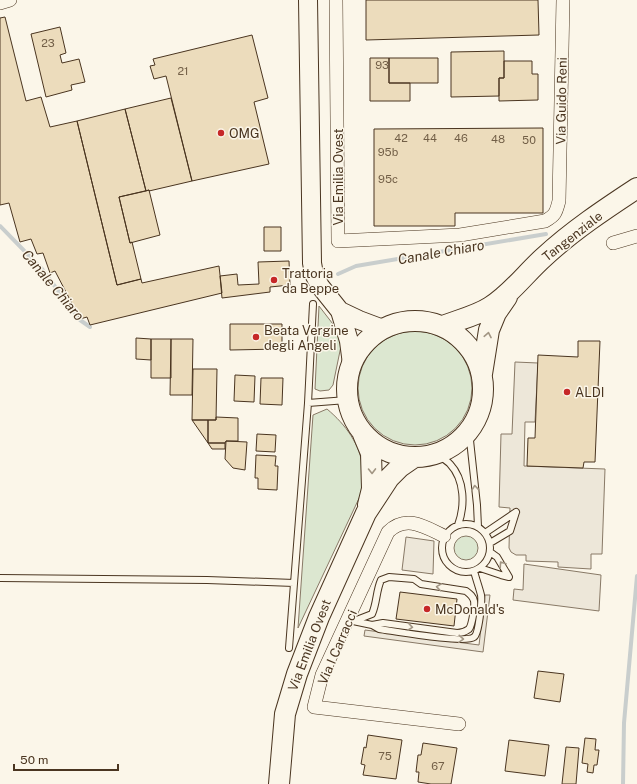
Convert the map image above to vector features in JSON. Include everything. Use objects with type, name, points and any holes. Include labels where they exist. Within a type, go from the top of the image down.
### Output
[{"type":"main road","name":"Via Emilia Ovest","points":[[308,0],[311,253],[317,280],[340,311],[349,341],[352,364]]},
{"type":"main road","name":"Tangenziale","points":[[443,326],[490,307],[512,289],[545,256],[576,230],[635,190]]},
{"type":"main road","name":"Tangenziale","points":[[482,374],[489,330],[496,313],[512,289]]},
{"type":"main road","name":"Via Emilia Ovest","points":[[340,311],[383,329]]},
{"type":"main road","points":[[412,321],[428,322],[443,326],[456,334],[468,345],[477,359],[482,374],[484,393],[481,411],[472,428],[460,442],[446,451],[430,457],[413,458],[402,457],[386,451],[371,442],[363,434],[356,424],[351,412],[347,388],[348,376],[357,353],[364,343],[373,335],[397,323],[412,321]]},
{"type":"main road","name":"Via Emilia Ovest","points":[[363,434],[371,453],[372,473],[372,489],[366,513]]},
{"type":"main road","name":"Via Emilia Ovest","points":[[280,784],[285,714],[293,686],[319,617],[366,513],[389,478],[400,467],[413,458]]},
{"type":"street","points":[[0,3],[10,0]]},
{"type":"street","name":"Via Emilia Ovest","points":[[336,0],[338,241],[460,235],[545,221],[552,217],[556,212],[559,201]]},
{"type":"street","name":"Via Guido Reni","points":[[559,201],[563,0]]},
{"type":"street","points":[[613,242],[634,236]]},
{"type":"street","name":"Via I Carracci","points":[[444,536],[415,523],[405,522],[394,526],[388,532],[351,620],[322,675],[314,708],[460,724]]},
{"type":"lane","points":[[289,648],[314,304]]},
{"type":"lane","points":[[308,402],[348,400]]},
{"type":"lane","points":[[469,431],[478,527]]},
{"type":"lane","points":[[437,454],[450,464],[458,476],[462,489],[463,504],[461,518],[458,525]]},
{"type":"lane","points":[[485,533],[516,512],[510,531],[490,544]]},
{"type":"lane","points":[[477,570],[487,560],[490,552],[490,544],[485,533],[478,527],[468,523],[453,527],[444,536],[441,546],[442,553],[447,564],[458,571],[466,573],[477,570],[509,576],[497,557],[490,552]]},
{"type":"lane","points":[[351,620],[372,625],[379,629],[448,639],[468,640],[475,637],[478,632],[481,597],[477,570]]},
{"type":"lane","points":[[351,620],[372,614],[377,588],[381,580],[389,577],[414,579],[421,584],[466,591],[471,595],[474,602],[472,624],[470,628],[464,632],[457,633],[383,623],[372,625]]},
{"type":"lane","points":[[0,578],[294,582]]},
{"type":"green space","points":[[319,306],[336,328],[341,346],[333,385],[329,390],[320,391],[315,389]]},
{"type":"green space","points":[[415,331],[437,335],[456,347],[468,366],[472,388],[468,410],[456,429],[437,441],[415,445],[393,441],[374,429],[362,410],[358,388],[362,366],[374,347],[393,335]]},
{"type":"green space","points":[[327,409],[346,428],[359,451],[363,469],[362,492],[298,628],[313,415]]},
{"type":"green space","points":[[466,536],[475,539],[478,548],[475,557],[466,560],[457,557],[454,548],[457,539]]},
{"type":"shaded area","points":[[515,362],[538,363],[535,422],[525,422],[524,466],[605,469],[602,554],[591,554],[591,569],[558,567],[558,562],[526,561],[526,555],[516,555],[511,552],[509,548],[510,508],[499,507],[501,434],[512,434]]},
{"type":"shaded area","points":[[406,537],[434,541],[433,574],[402,570]]},
{"type":"shaded area","points":[[524,564],[601,575],[599,611],[513,600],[514,589],[523,590]]},
{"type":"shaded area","points":[[485,595],[490,595],[483,652],[364,636],[365,630],[479,645]]},
{"type":"building","points":[[366,0],[538,0],[539,35],[366,40]]},
{"type":"building","points":[[5,17],[26,101],[41,97],[50,127],[77,121],[117,285],[141,279],[142,283],[219,266],[222,293],[90,325],[87,317],[80,319],[55,271],[50,273],[43,253],[37,254],[31,239],[20,242],[9,203],[0,205],[0,18]]},
{"type":"building","points":[[60,27],[66,53],[60,55],[62,63],[79,59],[85,82],[71,85],[72,90],[46,97],[31,34]]},
{"type":"building","name":"OMG","points":[[252,35],[268,98],[254,102],[269,164],[192,181],[166,76],[154,79],[150,66],[155,65],[153,59]]},
{"type":"building","points":[[504,51],[504,78],[499,78],[499,96],[451,97],[451,52]]},
{"type":"building","points":[[370,58],[389,58],[389,83],[410,83],[410,101],[370,101]]},
{"type":"building","points":[[389,58],[438,58],[438,83],[389,83]]},
{"type":"building","points":[[504,61],[532,61],[532,74],[538,74],[538,100],[499,101],[499,78],[504,78]]},
{"type":"building","points":[[171,98],[192,181],[146,191],[125,109]]},
{"type":"building","points":[[125,109],[146,191],[119,197],[130,243],[132,242],[141,279],[117,285],[77,121]]},
{"type":"building","points":[[543,128],[543,213],[455,213],[455,226],[374,226],[374,129]]},
{"type":"building","points":[[149,190],[160,235],[130,243],[119,197]]},
{"type":"building","points":[[264,227],[281,227],[281,251],[264,251]]},
{"type":"building","name":"Trattoria da Beppe","points":[[289,261],[290,285],[270,287],[270,292],[222,298],[220,276],[237,274],[238,285],[259,284],[258,262]]},
{"type":"building","name":"Beata Vergine degli Angeli","points":[[230,324],[282,324],[282,349],[230,350]]},
{"type":"building","points":[[136,338],[151,339],[151,360],[136,359]]},
{"type":"building","points":[[151,339],[171,339],[171,378],[151,378]]},
{"type":"building","points":[[171,339],[193,339],[192,395],[170,395]]},
{"type":"building","name":"ALDI","points":[[578,341],[600,341],[595,462],[584,462],[583,468],[527,466],[528,438],[535,438],[538,355],[578,357]]},
{"type":"building","points":[[193,369],[217,369],[216,420],[192,420]]},
{"type":"building","points":[[235,375],[255,376],[254,402],[234,401]]},
{"type":"building","points":[[261,378],[283,378],[282,405],[260,404]]},
{"type":"building","points":[[216,417],[238,418],[238,441],[208,443],[208,420],[216,420]]},
{"type":"building","points":[[192,420],[208,420],[208,443]]},
{"type":"building","points":[[257,434],[276,435],[275,452],[256,451]]},
{"type":"building","points":[[226,441],[247,442],[245,470],[233,468],[225,459]]},
{"type":"building","points":[[208,443],[225,443],[225,449],[212,449]]},
{"type":"building","points":[[256,455],[276,456],[275,466],[278,466],[277,490],[258,489],[258,478],[255,478]]},
{"type":"building","name":"McDonald's","points":[[400,592],[457,599],[454,626],[396,619]]},
{"type":"building","points":[[538,671],[564,674],[560,702],[534,698]]},
{"type":"building","points":[[368,735],[402,740],[396,779],[363,775],[365,765],[361,764]]},
{"type":"building","points":[[585,738],[596,739],[595,750],[599,750],[597,765],[594,765],[593,773],[587,772],[588,764],[582,763]]},
{"type":"building","points":[[509,740],[549,745],[545,776],[505,771]]},
{"type":"building","points":[[423,743],[457,748],[451,784],[431,784],[418,782],[419,772],[416,772],[418,755],[421,755]]},
{"type":"building","points":[[566,747],[579,748],[576,784],[562,784]]},
{"type":"waterway","name":"Canale Chiaro","points":[[0,226],[42,269],[80,320],[90,327]]},
{"type":"waterway","name":"Canale Chiaro","points":[[338,274],[356,266],[546,234]]},
{"type":"waterway","points":[[623,784],[624,723],[637,576]]},
{"type":"place","name":"OMG","points":[[221,133]]},
{"type":"place","name":"Trattoria da Beppe","points":[[274,280]]},
{"type":"place","name":"Beata Vergine degli Angeli","points":[[256,337]]},
{"type":"place","name":"ALDI","points":[[567,392]]},
{"type":"place","name":"McDonald's","points":[[427,609]]}]
